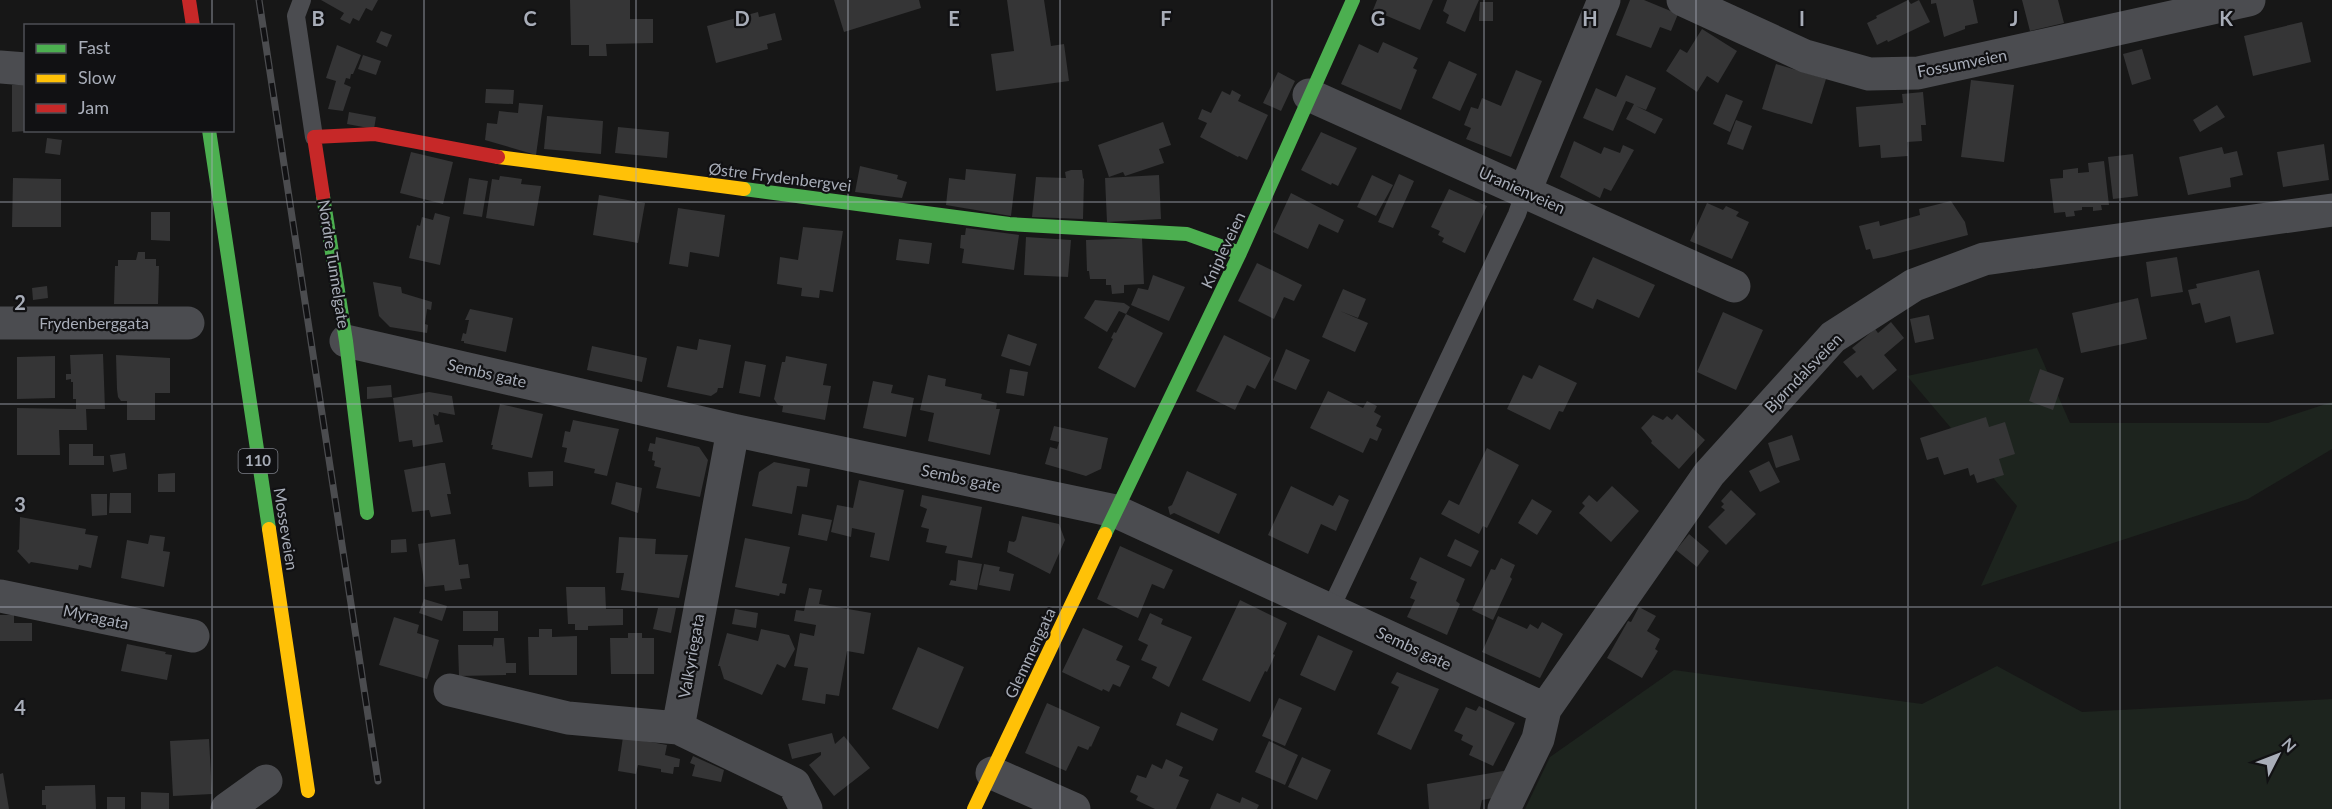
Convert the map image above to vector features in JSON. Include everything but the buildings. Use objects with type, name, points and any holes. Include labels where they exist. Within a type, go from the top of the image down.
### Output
[{"type":"main road","points":[[189,0],[193,24]]},
{"type":"main road","name":"Knipleveien","points":[[1115,511],[1240,253],[1353,0]]},
{"type":"main road","name":"Mosseveien","points":[[209,132],[308,791]]},
{"type":"main road","name":"Østre Frydenbergvei","points":[[314,137],[375,134],[476,154],[1009,224],[1187,234],[1240,253]]},
{"type":"main road","name":"Nordre Tunnelgate","points":[[314,137],[346,341],[367,513]]},
{"type":"main road","name":"Glemmengata","points":[[974,809],[1115,511]]},
{"type":"street","points":[[1525,191],[1604,0]]},
{"type":"street","name":"Fossumveien","points":[[1683,0],[1805,56],[1869,74],[1918,73],[2250,0]]},
{"type":"street","points":[[0,67],[24,69]]},
{"type":"street","name":"Uranienveien","points":[[1309,95],[1734,286]]},
{"type":"street","name":"Bjørndalsveien","points":[[1504,809],[1538,739],[1545,709],[1709,474],[1833,337],[1914,285],[1984,259],[2332,210]]},
{"type":"street","name":"Frydenberggata","points":[[0,323],[188,323]]},
{"type":"street","name":"Sembs gate","points":[[346,341],[733,429],[1115,511],[1545,709]]},
{"type":"street","name":"Valkyriegata","points":[[678,728],[733,429]]},
{"type":"street","name":"Myragata","points":[[0,596],[193,636]]},
{"type":"street","points":[[450,690],[568,718],[678,728],[794,784],[806,809]]},
{"type":"street","points":[[992,773],[1074,809]]},
{"type":"street","points":[[227,809],[266,781]]},
{"type":"lane","name":"Nordre Tunnelgate","points":[[299,8],[314,137]]},
{"type":"lane","points":[[1330,610],[1525,191]]},
{"type":"shaded area","points":[[2037,348],[2070,423],[2268,423],[2332,402],[2332,449],[2248,499],[1981,586],[2017,506],[1907,376]]},
{"type":"shaded area","points":[[1997,666],[2082,712],[2332,699],[2332,809],[1525,809],[1550,757],[1674,670],[1922,704]]},
{"type":"railway","points":[[259,0],[378,781]]},
{"type":"traffic: fast","points":[[1105,534],[1240,253],[1353,0]]},
{"type":"traffic: fast","points":[[209,132],[269,529]]},
{"type":"traffic: fast","points":[[744,189],[1009,224],[1187,234],[1240,253]]},
{"type":"traffic: fast","points":[[323,196],[346,341],[367,513]]},
{"type":"traffic: slow","points":[[498,157],[744,189]]},
{"type":"traffic: slow","points":[[269,529],[308,791]]},
{"type":"traffic: slow","points":[[974,809],[1105,534]]},
{"type":"traffic: jam","points":[[189,0],[193,24]]},
{"type":"traffic: jam","points":[[323,196],[314,137],[375,134],[498,157]]}]
